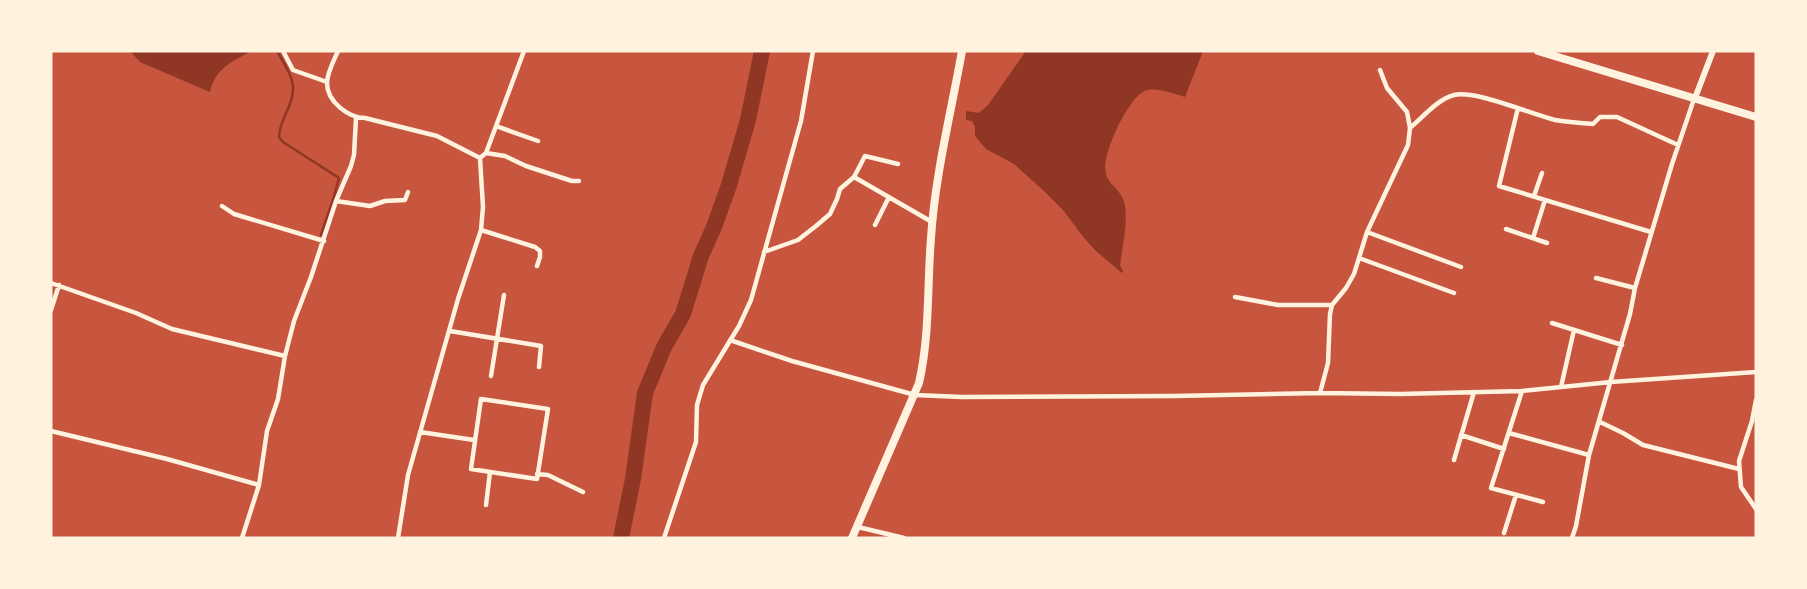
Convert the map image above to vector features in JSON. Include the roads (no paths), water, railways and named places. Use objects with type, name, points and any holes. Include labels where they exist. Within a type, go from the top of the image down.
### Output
[{"type":"main road","points":[[852,538],[915,395],[923,363],[932,222],[962,51]]},
{"type":"main road","points":[[1538,51],[1756,117]]},
{"type":"street","points":[[283,51],[293,70],[327,82]]},
{"type":"street","points":[[338,51],[327,82],[328,92],[344,111],[356,118],[437,136],[480,158]]},
{"type":"street","points":[[480,158],[486,153],[524,51]]},
{"type":"street","points":[[664,538],[696,442],[699,394],[751,300],[801,121],[813,51]]},
{"type":"street","points":[[1572,538],[1589,455],[1622,345],[1634,288],[1678,145],[1713,51]]},
{"type":"street","points":[[1320,393],[1328,363],[1332,305],[1354,274],[1367,232],[1408,145],[1410,128],[1407,111],[1387,88],[1380,69]]},
{"type":"street","points":[[1410,128],[1441,102],[1455,95],[1471,96],[1554,120],[1592,124],[1600,117],[1617,117],[1678,145]]},
{"type":"street","points":[[1518,108],[1499,186],[1651,232]]},
{"type":"street","points":[[242,538],[258,485],[267,432],[278,399],[294,321],[354,155],[356,118]]},
{"type":"street","points":[[496,126],[538,141]]},
{"type":"street","points":[[486,153],[505,156],[526,166],[579,181]]},
{"type":"street","points":[[763,252],[798,240],[830,214],[840,189],[854,177],[865,156],[898,164]]},
{"type":"street","points":[[398,538],[408,475],[458,299],[479,241],[483,207],[480,158]]},
{"type":"street","points":[[1534,196],[1542,173]]},
{"type":"street","points":[[854,177],[932,222]]},
{"type":"street","points":[[336,201],[370,206],[385,201],[405,200],[408,192]]},
{"type":"street","points":[[875,225],[889,197]]},
{"type":"street","points":[[1533,238],[1545,200]]},
{"type":"street","points":[[222,206],[234,214],[324,241]]},
{"type":"street","points":[[1506,229],[1546,243]]},
{"type":"street","points":[[481,230],[534,247],[540,251],[537,266]]},
{"type":"street","points":[[1367,232],[1461,267]]},
{"type":"street","points":[[1359,258],[1454,293]]},
{"type":"street","points":[[1597,278],[1634,288]]},
{"type":"street","points":[[51,283],[172,329],[285,356]]},
{"type":"street","points":[[51,310],[59,285]]},
{"type":"street","points":[[491,376],[504,295]]},
{"type":"street","points":[[1235,298],[1278,305],[1332,305]]},
{"type":"street","points":[[1552,323],[1622,345]]},
{"type":"street","points":[[1562,387],[1574,330]]},
{"type":"street","points":[[450,331],[541,346],[539,367]]},
{"type":"street","points":[[730,340],[792,361],[915,395],[962,397],[1522,391],[1756,372]]},
{"type":"street","points":[[1522,391],[1491,488],[1543,502]]},
{"type":"street","points":[[1454,460],[1474,392]]},
{"type":"street","points":[[481,399],[548,410],[537,479],[490,472],[471,469],[481,399]]},
{"type":"street","points":[[1756,400],[1739,461],[1741,487],[1756,509]]},
{"type":"street","points":[[1600,422],[1643,445],[1739,469]]},
{"type":"street","points":[[51,431],[167,459],[258,485]]},
{"type":"street","points":[[420,432],[474,440]]},
{"type":"street","points":[[1509,433],[1589,455]]},
{"type":"street","points":[[1461,435],[1504,449]]},
{"type":"street","points":[[486,505],[490,472]]},
{"type":"street","points":[[537,474],[548,475],[583,492]]},
{"type":"street","points":[[1504,533],[1516,495]]},
{"type":"street","points":[[857,527],[904,538]]},
{"type":"waterway","points":[[277,51],[293,83],[293,94],[279,137],[339,178],[321,235]]},
{"type":"waterway","points":[[621,538],[633,479],[645,393],[664,347],[683,314],[701,256],[729,185],[748,120],[762,51]]}]
